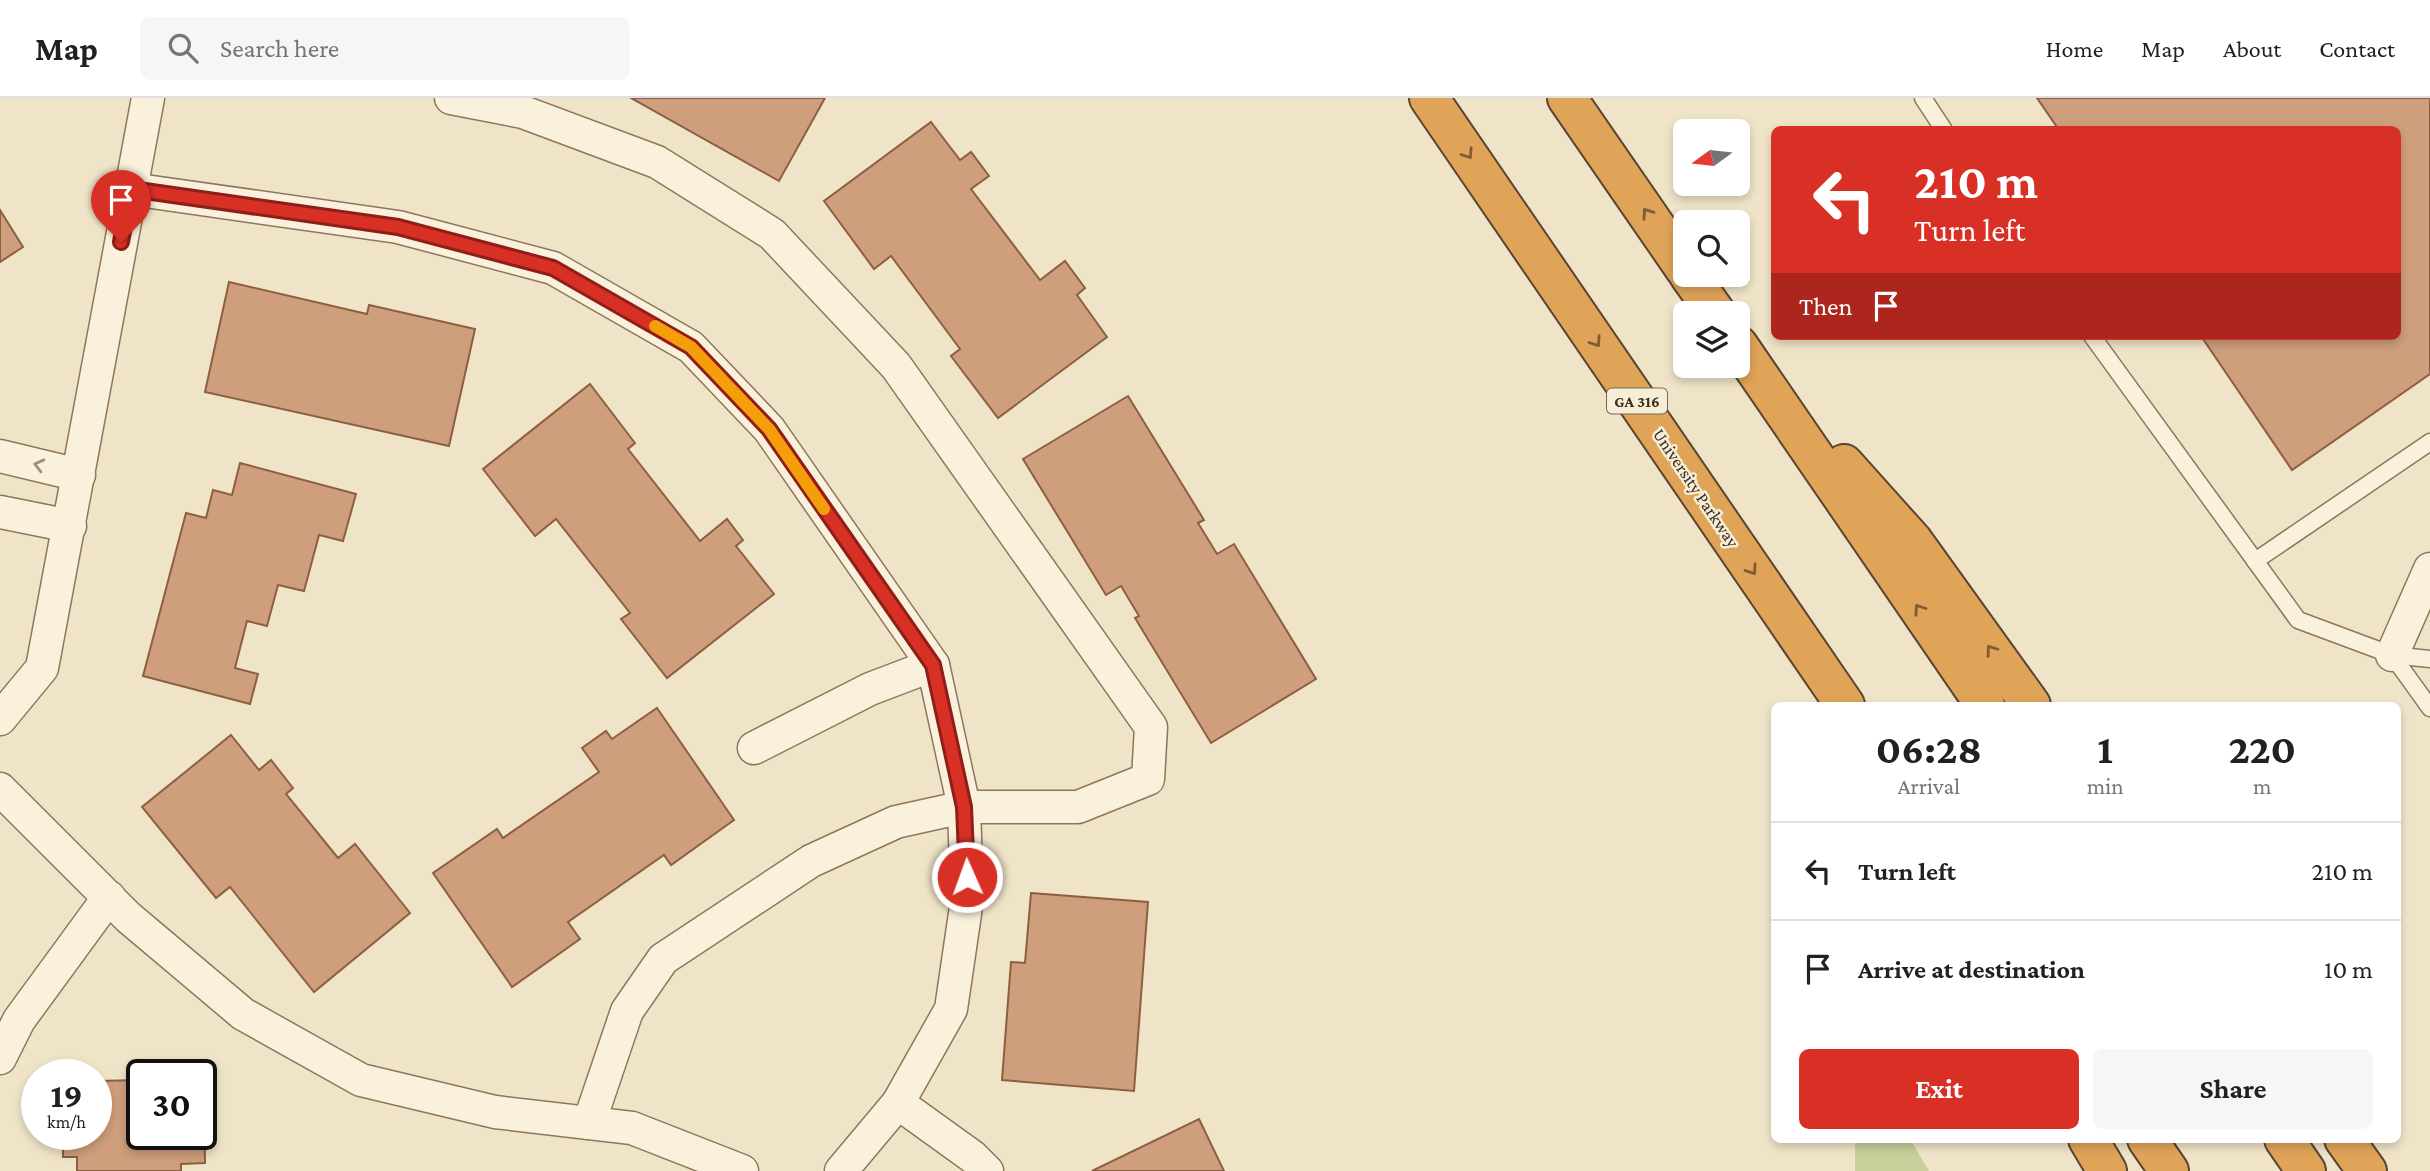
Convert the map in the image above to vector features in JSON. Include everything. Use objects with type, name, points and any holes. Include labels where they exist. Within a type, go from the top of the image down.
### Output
[{"type":"highway","name":"University Parkway","points":[[1429,98],[1843,702]]},
{"type":"highway","points":[[1567,98],[1673,252]]},
{"type":"highway","points":[[1750,363],[1983,702]]},
{"type":"highway","points":[[1774,398],[1841,461],[1913,541],[2029,702]]},
{"type":"highway","points":[[2090,1143],[2107,1171]]},
{"type":"highway","points":[[2150,1143],[2169,1171]]},
{"type":"highway","points":[[2287,1143],[2305,1171]]},
{"type":"highway","points":[[2347,1143],[2367,1171]]},
{"type":"street","points":[[0,719],[42,668],[148,98]]},
{"type":"street","points":[[451,98],[523,113],[657,162],[772,234],[896,366],[1151,726],[1148,779],[1078,807],[964,807],[896,822],[811,860],[663,959],[627,1011],[589,1123]]},
{"type":"street","points":[[131,189],[398,227],[553,268],[691,347],[769,429],[933,665],[964,807],[967,900],[951,1009],[898,1103],[841,1171]]},
{"type":"street","points":[[0,456],[79,475]]},
{"type":"street","points":[[0,512],[70,526]]},
{"type":"street","points":[[2392,655],[2430,569]]},
{"type":"street","points":[[754,748],[870,690],[933,665]]},
{"type":"street","points":[[0,789],[108,897],[243,1014],[361,1080],[495,1112],[632,1128],[741,1171]]},
{"type":"street","points":[[0,1058],[19,1020],[108,897]]},
{"type":"street","points":[[898,1103],[973,1157],[987,1171]]},
{"type":"lane","points":[[1923,98],[1941,126]]},
{"type":"lane","points":[[2095,340],[2298,620],[2392,655],[2430,659]]},
{"type":"lane","points":[[2255,561],[2430,442]]},
{"type":"lane","points":[[2392,655],[2430,708]]},
{"type":"green space","points":[[1855,1143],[1912,1143],[1929,1171],[1855,1171]]},
{"type":"building","points":[[631,98],[825,98],[779,181]]},
{"type":"building","points":[[2037,98],[2430,98],[2430,374],[2292,470],[2204,340],[2401,340],[2401,126],[2056,126]]},
{"type":"building","points":[[931,122],[960,160],[971,152],[989,176],[971,189],[1040,280],[1065,261],[1085,288],[1077,295],[1107,337],[998,418],[951,356],[960,349],[891,256],[874,269],[824,201]]},
{"type":"building","points":[[0,210],[23,247],[0,262]]},
{"type":"building","points":[[229,282],[367,314],[369,305],[475,329],[449,446],[205,392]]},
{"type":"building","points":[[590,384],[635,443],[628,449],[700,541],[727,519],[743,540],[736,546],[774,594],[667,678],[621,619],[630,613],[556,519],[535,536],[483,469]]},
{"type":"building","points":[[1128,396],[1204,520],[1198,523],[1217,554],[1234,544],[1316,679],[1211,743],[1135,618],[1139,616],[1121,586],[1106,595],[1023,459]]},
{"type":"building","points":[[240,463],[356,494],[343,541],[319,535],[304,591],[278,585],[267,626],[247,621],[235,668],[258,674],[250,704],[143,676],[186,513],[206,518],[213,490],[232,495]]},
{"type":"building","points":[[657,708],[734,820],[671,865],[664,855],[568,922],[580,939],[512,987],[433,873],[497,829],[503,838],[599,772],[582,748],[606,731],[612,739]]},
{"type":"building","points":[[231,735],[259,770],[271,760],[293,788],[286,794],[338,858],[355,844],[410,913],[314,992],[230,887],[216,898],[142,807]]},
{"type":"building","points":[[1031,893],[1148,902],[1134,1091],[1002,1080],[1011,962],[1025,963]]},
{"type":"building","points":[[126,1080],[126,1150],[205,1150],[205,1163],[181,1164],[181,1171],[77,1171],[77,1157],[63,1157],[63,1150],[112,1150],[112,1081]]},
{"type":"building","points":[[1199,1119],[1224,1171],[1092,1171]]},
{"type":"slow traffic","points":[[655,326],[691,347],[769,429],[824,509]]},
{"type":"route","points":[[121,242],[131,189],[398,227],[553,268],[691,347],[769,429],[933,665],[964,807],[967,877]]}]
